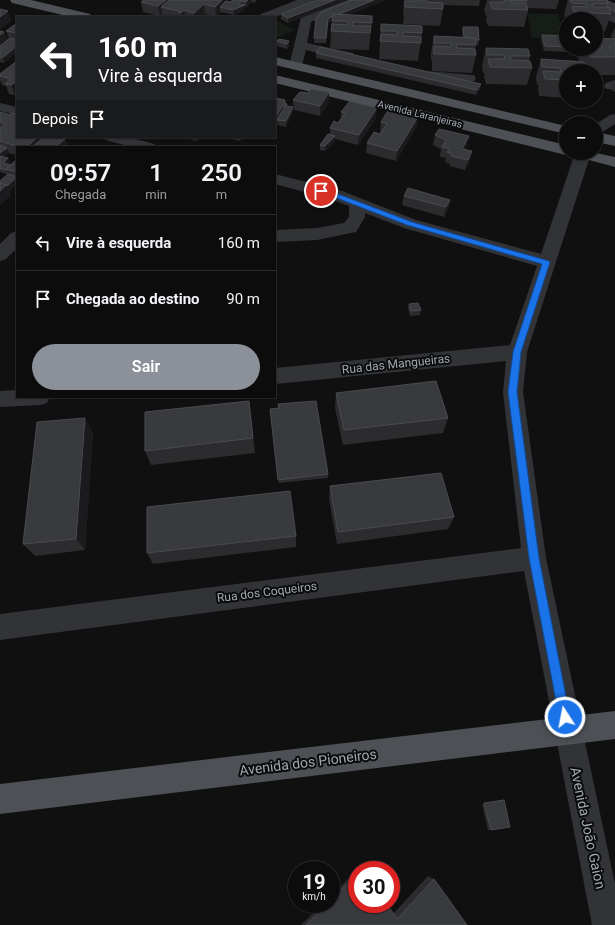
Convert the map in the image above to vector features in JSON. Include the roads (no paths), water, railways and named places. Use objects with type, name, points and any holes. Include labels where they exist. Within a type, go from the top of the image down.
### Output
[{"type":"main road","points":[[16,0],[82,16]]},
{"type":"main road","name":"Avenida Laranjeiras","points":[[276,61],[559,128]]},
{"type":"main road","name":"Avenida Laranjeiras","points":[[276,79],[559,147]]},
{"type":"main road","points":[[603,138],[615,141]]},
{"type":"main road","name":"Avenida Laranjeiras","points":[[603,159],[615,162]]},
{"type":"main road","name":"Avenida dos Pioneiros","points":[[0,799],[615,725]]},
{"type":"street","points":[[268,16],[308,0]]},
{"type":"street","points":[[296,66],[305,20],[350,0]]},
{"type":"street","points":[[574,0],[615,19]]},
{"type":"street","points":[[300,45],[360,59]]},
{"type":"street","points":[[411,71],[432,76],[469,78]]},
{"type":"street","points":[[0,107],[16,111]]},
{"type":"street","points":[[603,126],[615,118]]},
{"type":"street","points":[[102,146],[110,138]]},
{"type":"street","points":[[115,138],[146,146]]},
{"type":"street","points":[[568,731],[534,558],[513,392],[517,352],[546,262],[576,160]]},
{"type":"street","points":[[276,179],[336,195],[410,224],[546,262]]},
{"type":"street","points":[[276,236],[317,234],[350,228],[364,205]]},
{"type":"street","points":[[5,253],[16,238]]},
{"type":"street","name":"Rua das Mangueiras","points":[[276,376],[517,352]]},
{"type":"street","points":[[0,399],[20,398]]},
{"type":"street","name":"Rua dos Coqueiros","points":[[0,627],[534,558]]},
{"type":"street","name":"Avenida João Gaion","points":[[568,731],[608,925]]}]
